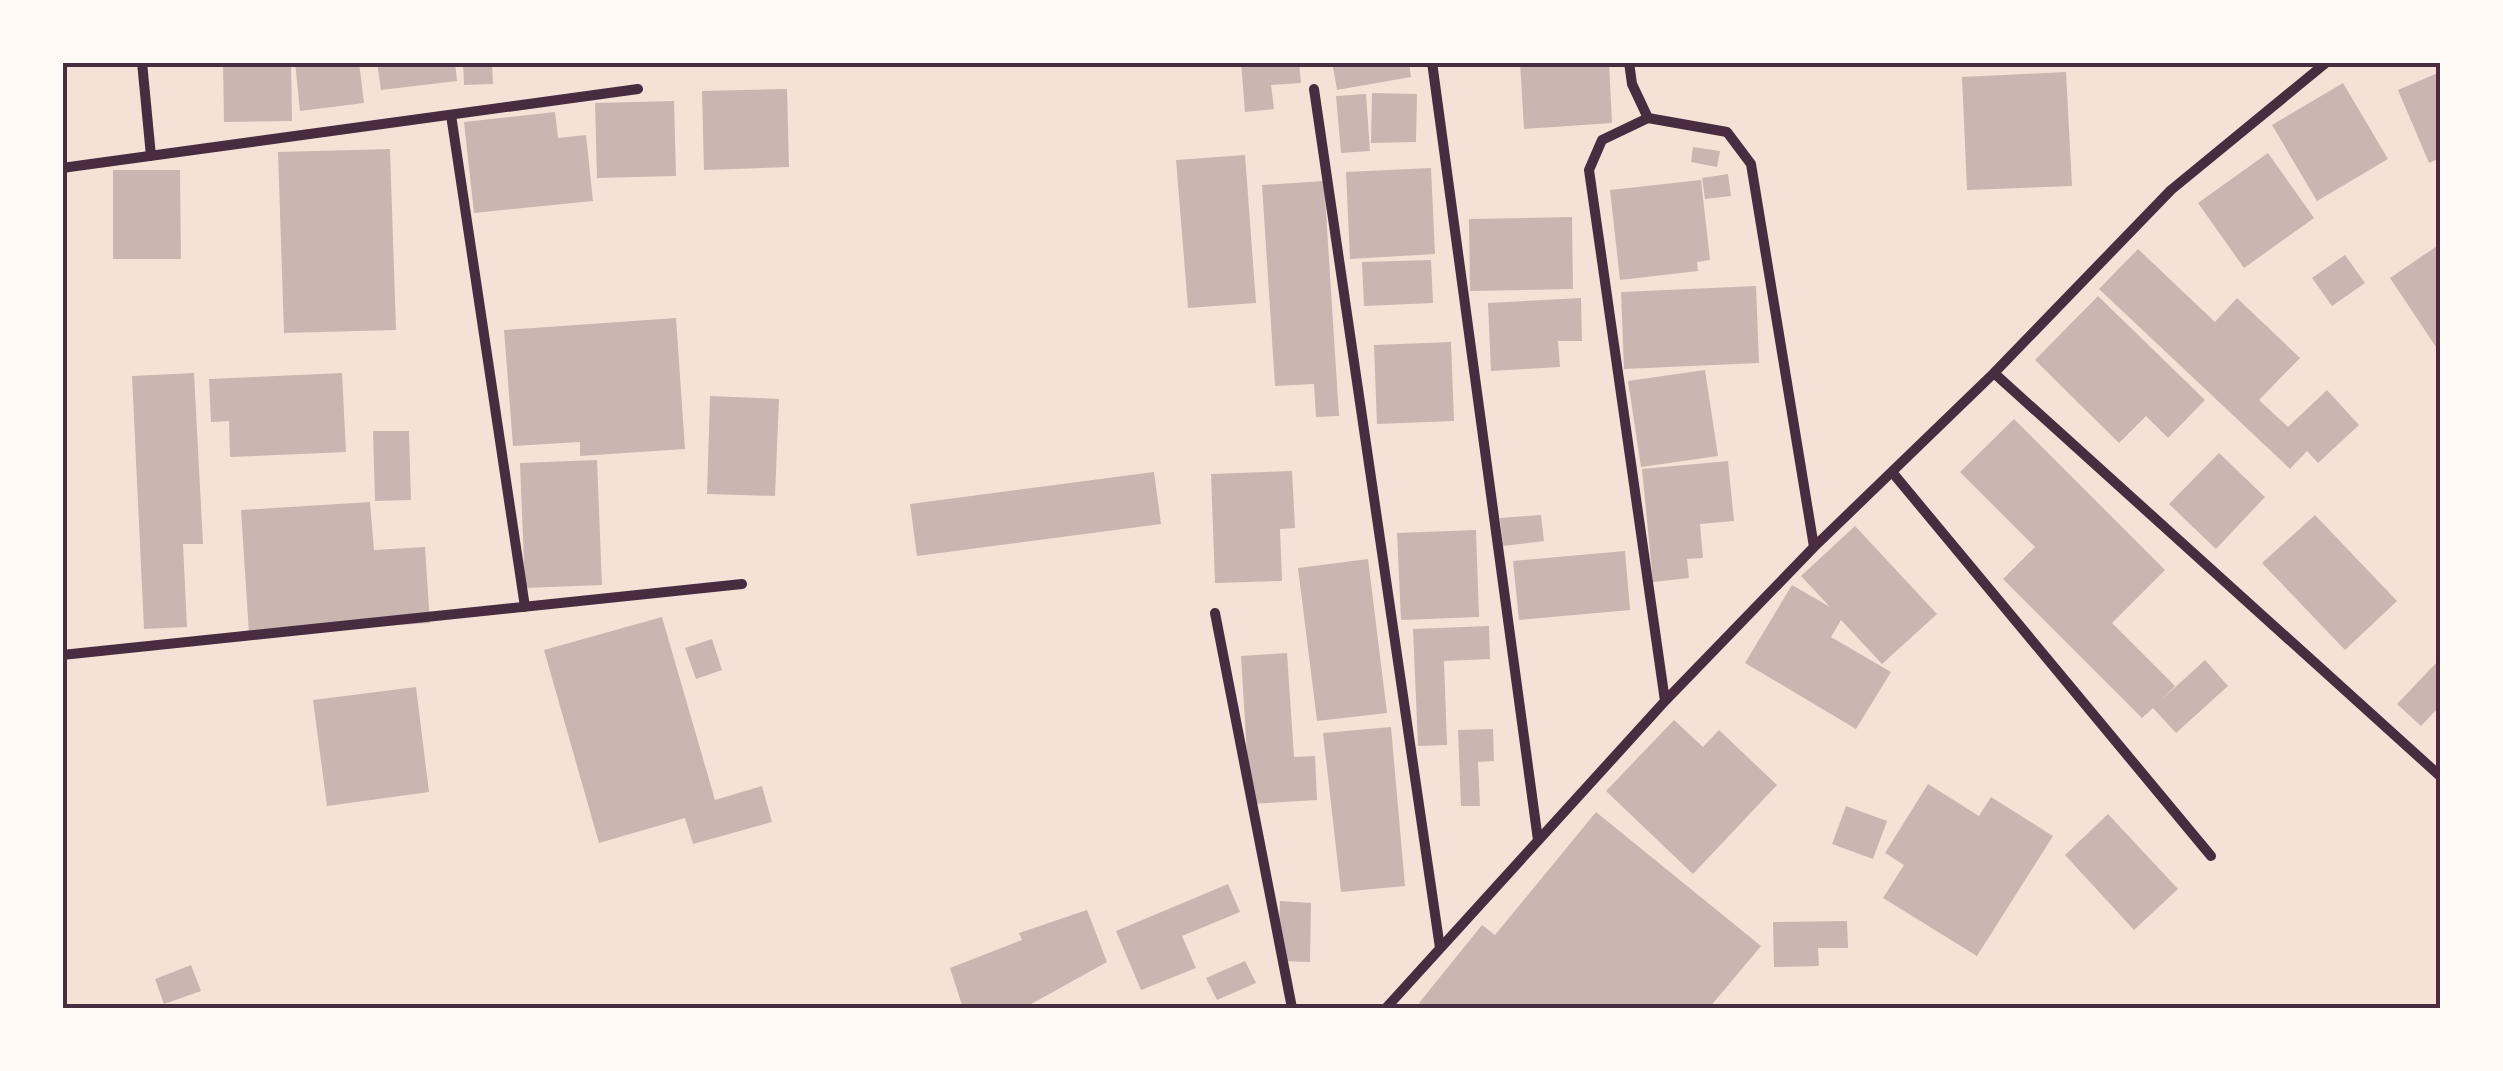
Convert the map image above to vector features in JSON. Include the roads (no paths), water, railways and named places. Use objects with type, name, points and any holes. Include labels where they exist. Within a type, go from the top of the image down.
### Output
[{"type":"street","points":[[142,62],[151,156]]},
{"type":"street","points":[[1432,62],[1538,840]]},
{"type":"street","points":[[1629,62],[1632,84],[1648,118]]},
{"type":"street","points":[[1386,1008],[1665,701],[1814,547],[1994,374],[2171,190],[2326,62]]},
{"type":"street","points":[[1314,88],[1440,948]]},
{"type":"street","points":[[62,168],[638,89]]},
{"type":"street","points":[[452,115],[525,607]]},
{"type":"street","points":[[1665,701],[1589,170],[1602,140],[1648,118],[1727,132],[1751,164],[1814,547]]},
{"type":"street","points":[[1994,374],[2440,776]]},
{"type":"street","points":[[1892,472],[2211,856]]},
{"type":"street","points":[[62,655],[742,584]]},
{"type":"street","points":[[1216,613],[1292,1008]]}]
